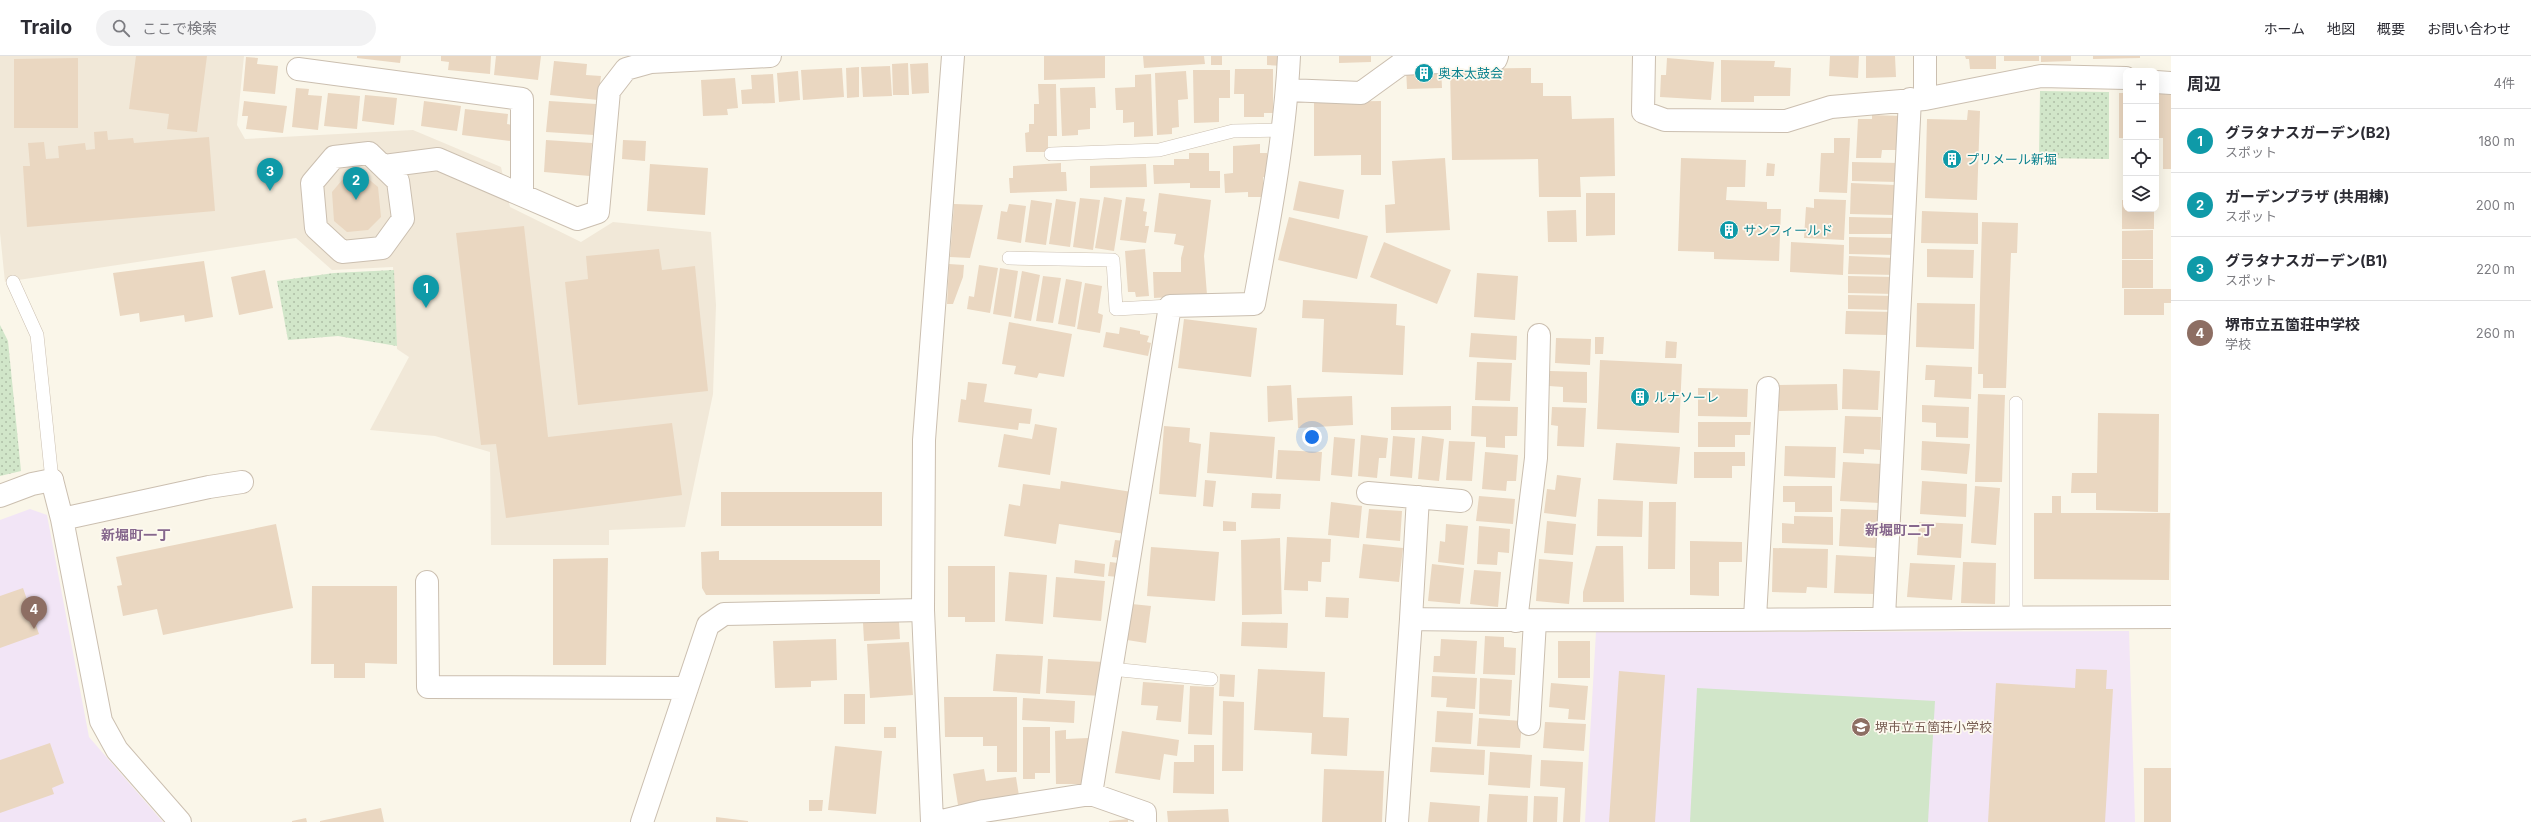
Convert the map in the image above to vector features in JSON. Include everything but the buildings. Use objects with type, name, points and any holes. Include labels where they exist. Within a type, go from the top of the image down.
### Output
[{"type":"street","points":[[384,166],[398,181],[403,218],[382,248],[342,252],[316,228],[312,183],[334,156],[369,153],[384,166],[438,159],[577,219],[598,212],[609,91],[626,69],[651,62],[770,56]]},
{"type":"street","points":[[932,822],[924,610],[924,440],[953,56]]},
{"type":"street","points":[[1091,794],[1170,306],[1254,304],[1272,207],[1287,90],[1289,56]]},
{"type":"street","points":[[1287,90],[1362,93],[1401,64],[1496,59],[1497,56]]},
{"type":"street","points":[[1884,617],[1917,100],[1925,56]]},
{"type":"street","points":[[1644,57],[1643,112],[1665,120],[1786,121],[1831,107],[1917,100],[2041,76],[2123,78]]},
{"type":"street","points":[[298,69],[522,99],[522,195]]},
{"type":"street","points":[[2159,82],[2171,83]]},
{"type":"street","points":[[1529,724],[1526,621],[1536,458],[1539,335]]},
{"type":"street","points":[[1755,618],[1768,388]]},
{"type":"street","points":[[0,496],[32,484],[52,480],[62,519],[101,721],[117,750],[180,822]]},
{"type":"street","points":[[62,519],[209,487],[242,482]]},
{"type":"street","points":[[1368,494],[1461,501]]},
{"type":"street","points":[[1397,822],[1418,497]]},
{"type":"street","points":[[427,582],[428,687],[687,688]]},
{"type":"street","points":[[642,822],[708,625],[724,614],[924,610]]},
{"type":"street","points":[[1411,619],[1526,621],[1884,617],[2171,617]]},
{"type":"street","points":[[938,822],[984,811],[1091,794],[1144,813],[1144,822]]},
{"type":"lane","points":[[1051,154],[1160,150],[1233,131],[1282,130]]},
{"type":"lane","points":[[1009,258],[1113,260],[1116,308],[1170,306]]},
{"type":"lane","points":[[13,282],[37,335],[52,480]]},
{"type":"lane","points":[[2016,403],[2016,617]]},
{"type":"lane","points":[[1111,669],[1211,680]]},
{"type":"shaded area","points":[[0,56],[244,56],[237,125],[245,139],[413,130],[501,167],[510,207],[581,242],[613,222],[711,232],[716,305],[713,394],[685,527],[609,530],[609,545],[491,545],[490,452],[435,436],[370,430],[409,357],[397,349],[393,267],[332,270],[296,238],[5,282],[0,233]]},
{"type":"shaded area","points":[[30,509],[47,515],[89,737],[163,822],[0,822],[0,520]]},
{"type":"shaded area","name":"堺市立五箇荘小学校","points":[[2129,631],[2135,822],[1585,822],[1596,632]]},
{"type":"green space","points":[[2040,91],[2109,92],[2109,159],[2039,158]]},
{"type":"green space","points":[[394,270],[397,346],[338,336],[288,340],[277,281],[334,273]]},
{"type":"green space","points":[[0,325],[8,341],[21,471],[0,476]]},
{"type":"green space","points":[[1697,688],[1935,701],[1928,822],[1690,822]]},
{"type":"place","name":"奥本太鼓会","points":[[1424,73]]},
{"type":"place","name":"プリメール新堀","points":[[1952,159]]},
{"type":"place","name":"グラタナスガーデン(B1)","points":[[270,191]]},
{"type":"place","name":"ガーデンプラザ (共用棟)","points":[[356,200]]},
{"type":"place","name":"サンフィールド","points":[[1729,230]]},
{"type":"place","name":"グラタナスガーデン(B2)","points":[[426,308]]},
{"type":"place","name":"ルナソーレ","points":[[1640,397]]},
{"type":"place","name":"堺市立五箇荘中学校","points":[[34,629]]},
{"type":"place","name":"堺市立五箇荘小学校","points":[[1861,727]]},
{"type":"district","name":"新堀町二丁","points":[[1900,529]]},
{"type":"district","name":"新堀町一丁","points":[[136,534]]}]
